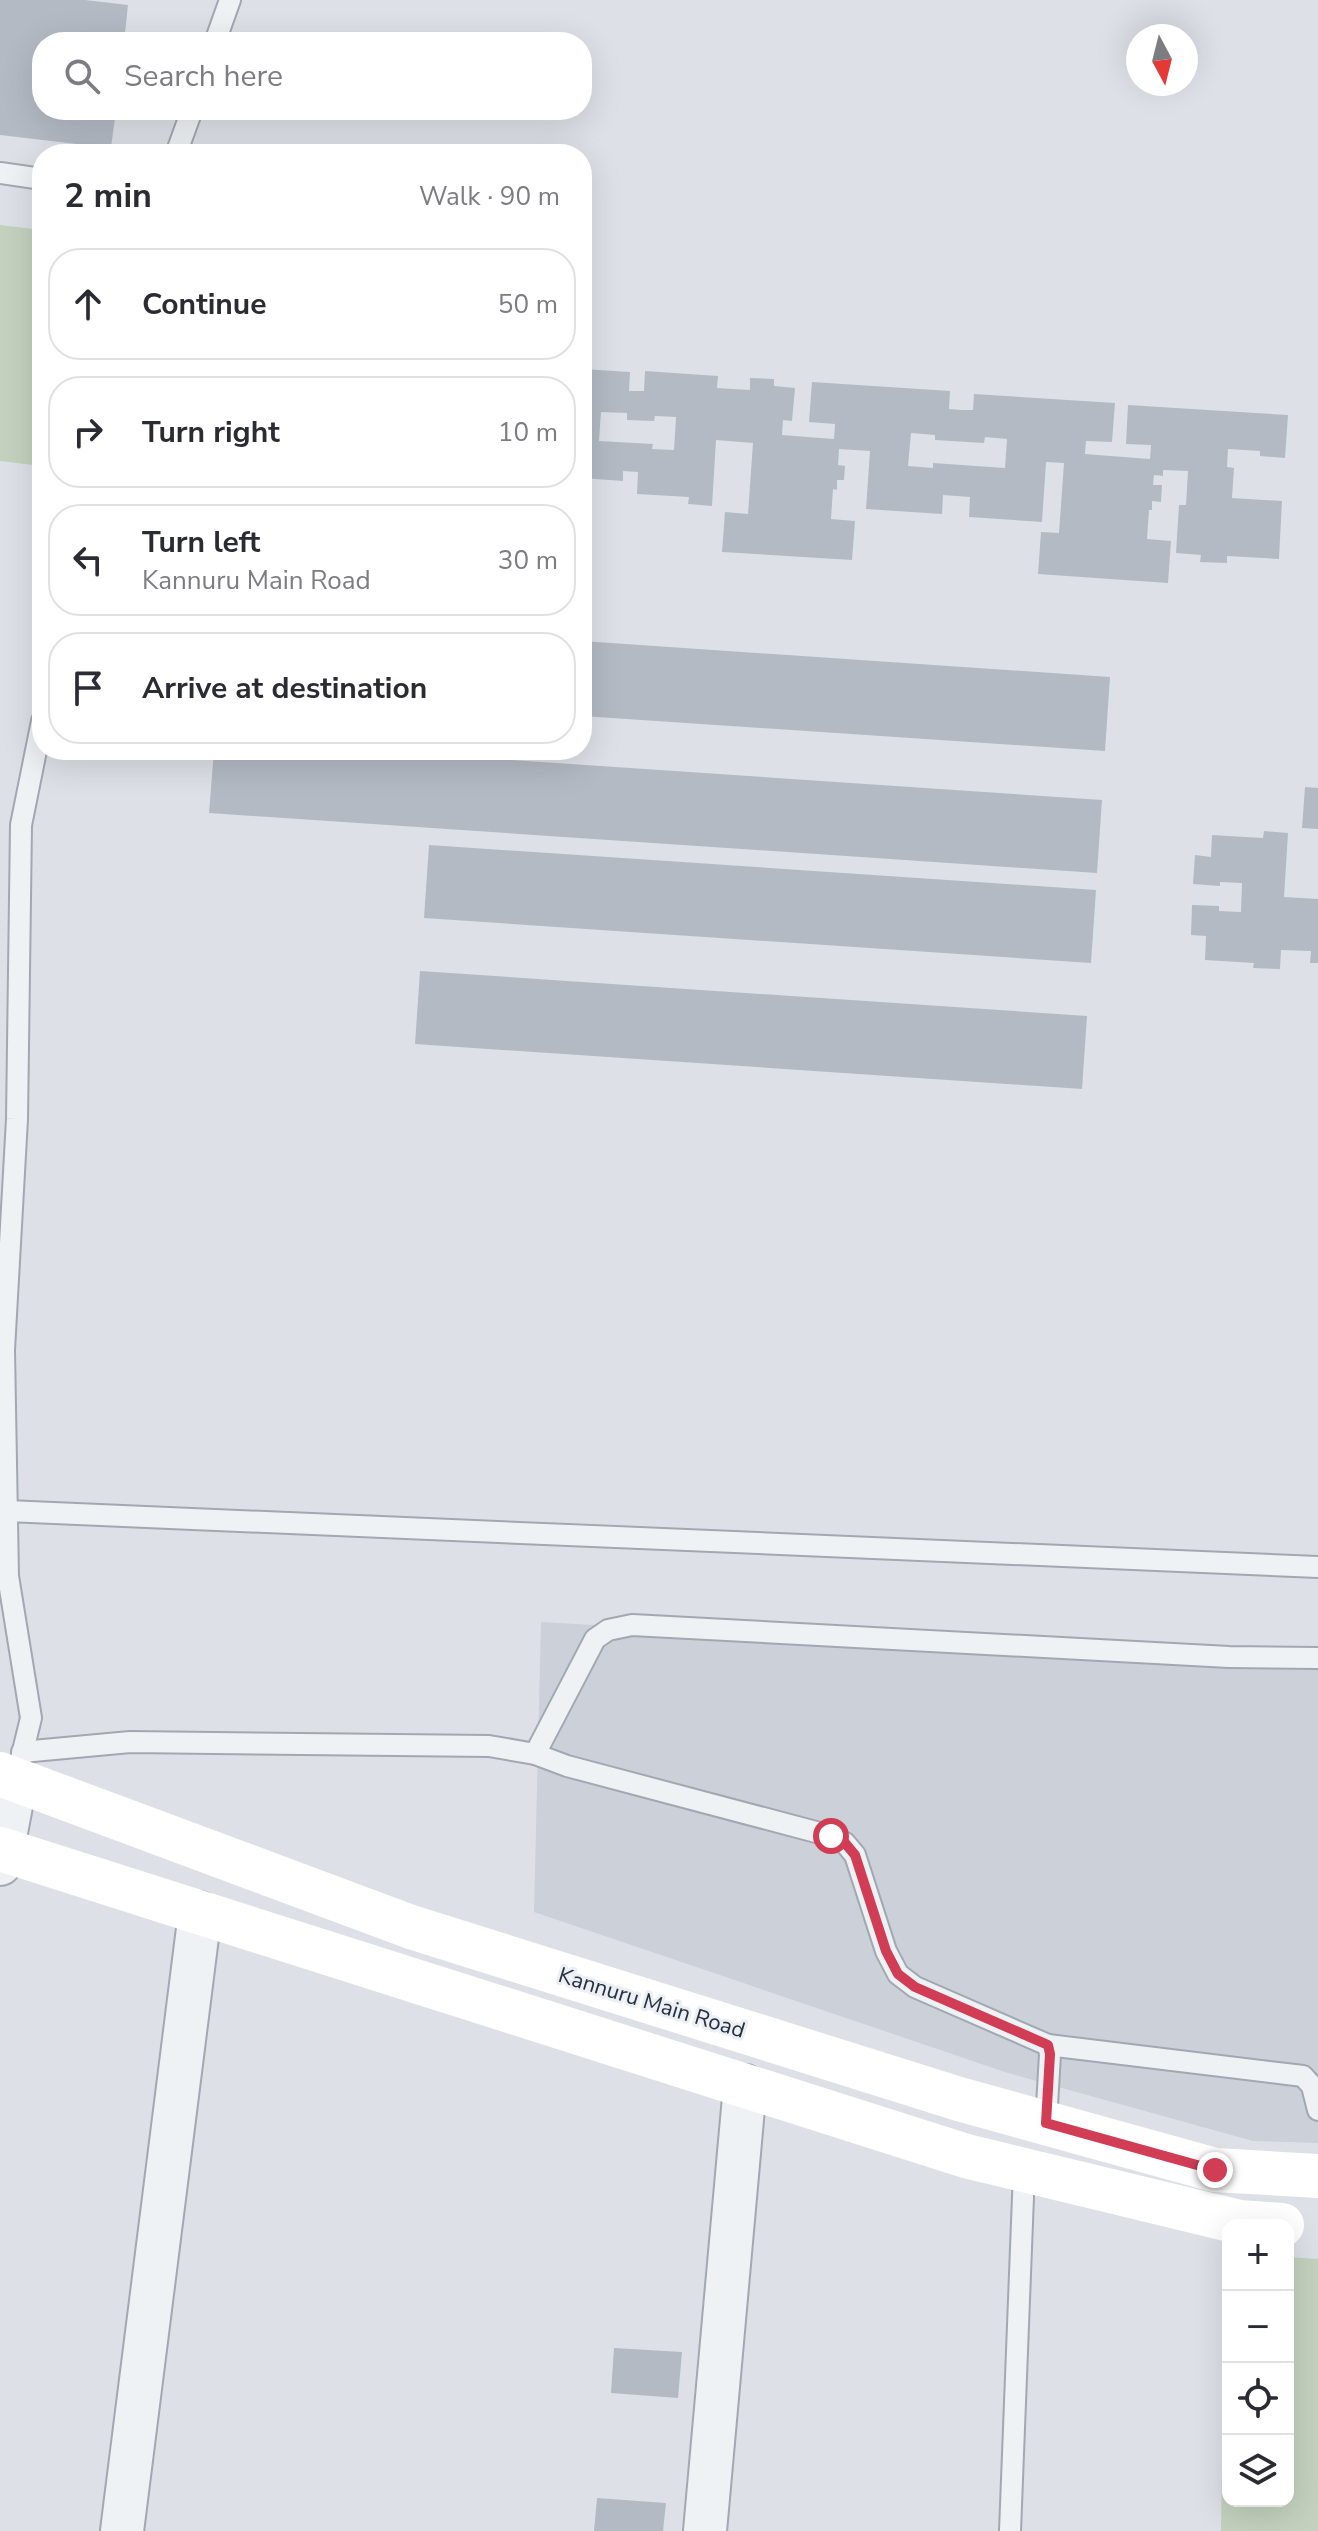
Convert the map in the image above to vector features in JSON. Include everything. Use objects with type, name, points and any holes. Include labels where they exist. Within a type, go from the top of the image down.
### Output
[{"type":"main road","name":"Kannuru Main Road","points":[[13,1768],[411,1927],[959,2099],[1215,2170],[1318,2176]]},
{"type":"main road","points":[[1,1855],[200,1913],[966,2156],[1226,2219]]},
{"type":"main road","points":[[1294,2226],[1318,2228]]},
{"type":"street","points":[[1,1855],[13,1768]]},
{"type":"street","points":[[122,2531],[200,1913]]},
{"type":"street","points":[[705,2531],[745,2086]]},
{"type":"lane","points":[[219,32],[230,0]]},
{"type":"lane","points":[[180,144],[188,120]]},
{"type":"lane","points":[[0,173],[32,178]]},
{"type":"lane","points":[[13,1768],[31,1718],[8,1576],[4,1350],[17,1119],[21,825],[34,760]]},
{"type":"lane","points":[[7,1511],[1318,1567]]},
{"type":"lane","points":[[535,1754],[595,1639],[608,1630],[632,1625],[1229,1657],[1318,1658]]},
{"type":"lane","points":[[13,1768],[130,1742],[489,1746],[535,1754],[567,1766],[831,1836],[845,1843],[855,1855],[886,1951],[898,1974],[915,1987],[1048,2045],[1303,2076],[1312,2086],[1318,2110]]},
{"type":"lane","points":[[1046,2123],[1048,2045]]},
{"type":"lane","points":[[1010,2531],[1024,2171]]},
{"type":"shaded area","points":[[541,1622],[1318,1666],[1318,2143],[1253,2141],[1008,2073],[534,1912]]},
{"type":"green space","points":[[0,225],[32,229],[32,465],[0,461]]},
{"type":"green space","points":[[1294,2257],[1318,2259],[1318,2531],[1221,2531],[1222,2462],[1222,2507],[1294,2507]]},
{"type":"building","points":[[0,0],[85,0],[128,5],[125,32],[32,32],[32,120],[115,120],[112,144],[77,144],[0,135]]},
{"type":"building","points":[[592,370],[630,372],[629,391],[644,391],[645,371],[718,376],[717,388],[750,390],[750,378],[774,379],[774,386],[795,388],[792,421],[783,420],[782,435],[834,439],[835,424],[809,422],[812,382],[950,391],[949,409],[962,410],[973,410],[974,394],[1115,403],[1112,442],[1086,441],[1085,454],[1150,459],[1151,445],[1126,444],[1128,405],[1288,415],[1285,458],[1260,456],[1260,451],[1228,449],[1227,467],[1234,468],[1232,498],[1282,501],[1279,559],[1227,556],[1227,563],[1200,562],[1201,555],[1176,553],[1179,505],[1186,505],[1188,471],[1163,470],[1163,476],[1154,475],[1153,485],[1162,485],[1161,502],[1152,501],[1147,539],[1171,541],[1168,583],[1038,574],[1041,532],[1059,533],[1064,463],[1046,462],[1042,522],[969,517],[970,497],[943,495],[942,514],[866,509],[870,451],[839,449],[838,465],[845,466],[844,480],[837,480],[837,490],[833,489],[831,519],[855,521],[852,560],[722,552],[725,512],[748,514],[753,443],[716,440],[712,506],[688,504],[689,497],[637,494],[638,472],[623,471],[623,481],[592,479]],"holes":[[[601,412],[627,413],[627,420],[654,421],[655,416],[676,417],[674,450],[652,449],[653,444],[599,441]],[[911,433],[935,435],[935,440],[984,443],[985,437],[1007,439],[1005,468],[933,463],[933,468],[908,466]]]},
{"type":"building","points":[[592,642],[1110,677],[1105,751],[592,717]]},
{"type":"building","points":[[213,760],[512,760],[1102,800],[1097,873],[209,813]]},
{"type":"building","points":[[1305,787],[1318,788],[1318,829],[1302,828]]},
{"type":"building","points":[[1264,831],[1288,833],[1284,897],[1318,899],[1318,963],[1310,963],[1311,951],[1281,950],[1280,969],[1253,968],[1254,963],[1205,960],[1206,936],[1191,935],[1192,905],[1219,906],[1219,911],[1241,912],[1242,883],[1220,882],[1220,886],[1193,884],[1195,855],[1211,857],[1212,835],[1263,838]]},
{"type":"building","points":[[429,845],[1096,890],[1091,963],[424,918]]},
{"type":"building","points":[[420,971],[1087,1016],[1082,1089],[415,1044]]},
{"type":"building","points":[[614,2348],[682,2352],[678,2398],[611,2393]]},
{"type":"building","points":[[597,2498],[666,2503],[663,2531],[594,2531]]},
{"type":"route","points":[[831,1836],[845,1843],[855,1855],[886,1951],[898,1974],[915,1987],[1048,2045],[1046,2123],[1215,2170]]}]
